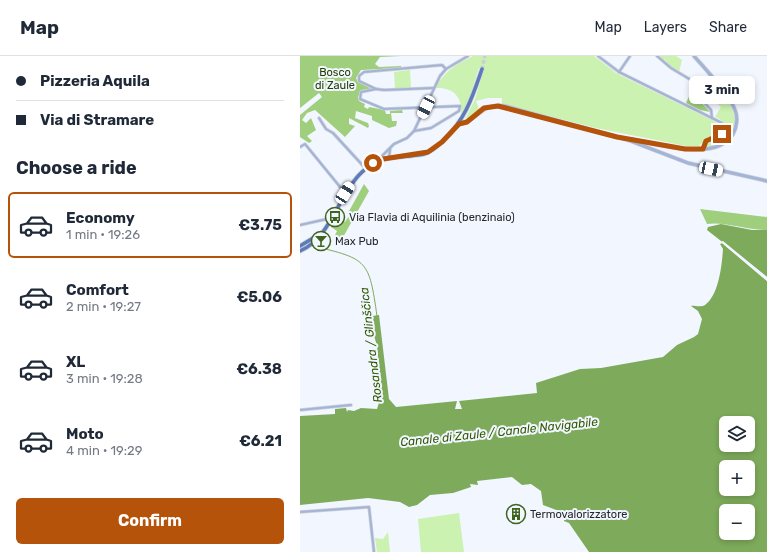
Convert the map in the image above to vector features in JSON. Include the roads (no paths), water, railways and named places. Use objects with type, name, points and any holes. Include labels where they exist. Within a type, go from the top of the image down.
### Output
[{"type":"main road","points":[[300,251],[309,246],[322,231],[345,193],[366,169],[377,160],[428,152],[442,142],[459,124],[470,105],[482,69]]},
{"type":"main road","points":[[301,246],[322,231]]},
{"type":"street","points":[[377,160],[390,147],[406,138],[414,130],[426,107],[433,88],[446,69],[468,56]]},
{"type":"street","points":[[598,56],[619,72],[722,122],[724,132],[719,136],[706,141],[703,149]]},
{"type":"street","points":[[619,72],[630,56]]},
{"type":"street","points":[[657,56],[668,66],[696,83],[699,87],[699,98],[710,110],[712,118]]},
{"type":"street","points":[[459,124],[467,122],[484,108],[498,106],[617,137],[685,149],[703,149],[720,146],[729,140],[735,131],[737,115],[728,98],[694,56]]},
{"type":"street","points":[[376,89],[359,81],[360,74],[364,72],[416,69],[440,65],[446,69]]},
{"type":"street","points":[[414,130],[434,127],[459,111],[460,108],[458,105],[384,109],[360,99],[361,92],[376,89],[433,88]]},
{"type":"street","points":[[319,118],[326,129],[333,133],[366,169]]},
{"type":"street","points":[[617,137],[688,163],[767,181]]},
{"type":"street","points":[[300,147],[306,144],[345,193]]},
{"type":"street","points":[[389,158],[390,147]]},
{"type":"street","points":[[300,225],[327,219],[330,220]]},
{"type":"street","points":[[300,410],[351,405]]},
{"type":"street","points":[[300,512],[369,507],[374,552]]},
{"type":"water","points":[[721,224],[752,230],[767,230],[767,277],[707,230],[708,227]]},
{"type":"water","name":"Canale di Zaule / Canale Navigabile","points":[[722,243],[767,281],[767,552],[589,552],[569,523],[564,521],[565,516],[559,511],[543,505],[541,491],[531,484],[522,485],[512,477],[477,481],[478,485],[470,484],[471,487],[453,493],[430,495],[417,505],[409,507],[400,502],[368,498],[300,505],[300,416],[335,414],[335,409],[346,408],[347,412],[348,410],[354,411],[361,408],[377,409],[381,396],[377,346],[371,325],[372,316],[379,315],[389,399],[396,407],[457,401],[455,409],[462,409],[459,401],[537,393],[536,383],[580,369],[601,368],[663,357],[677,345],[698,334],[702,319],[698,311],[691,306],[705,305],[714,294],[719,279],[723,249],[720,244]]},
{"type":"waterway","name":"Rosandra / Glinščica","points":[[313,246],[345,255],[355,259],[363,265],[368,273],[371,283],[377,316]]},
{"type":"tunnel","points":[[482,69],[485,56]]},
{"type":"place","name":"Via Flavia di Aquilinia (benzinaio)","points":[[335,217]]},
{"type":"place","name":"Max Pub","points":[[321,241]]},
{"type":"place","name":"Termovalorizzatore","points":[[516,514]]},
{"type":"park label","name":"Bosco di Zaule","points":[[335,78]]}]
